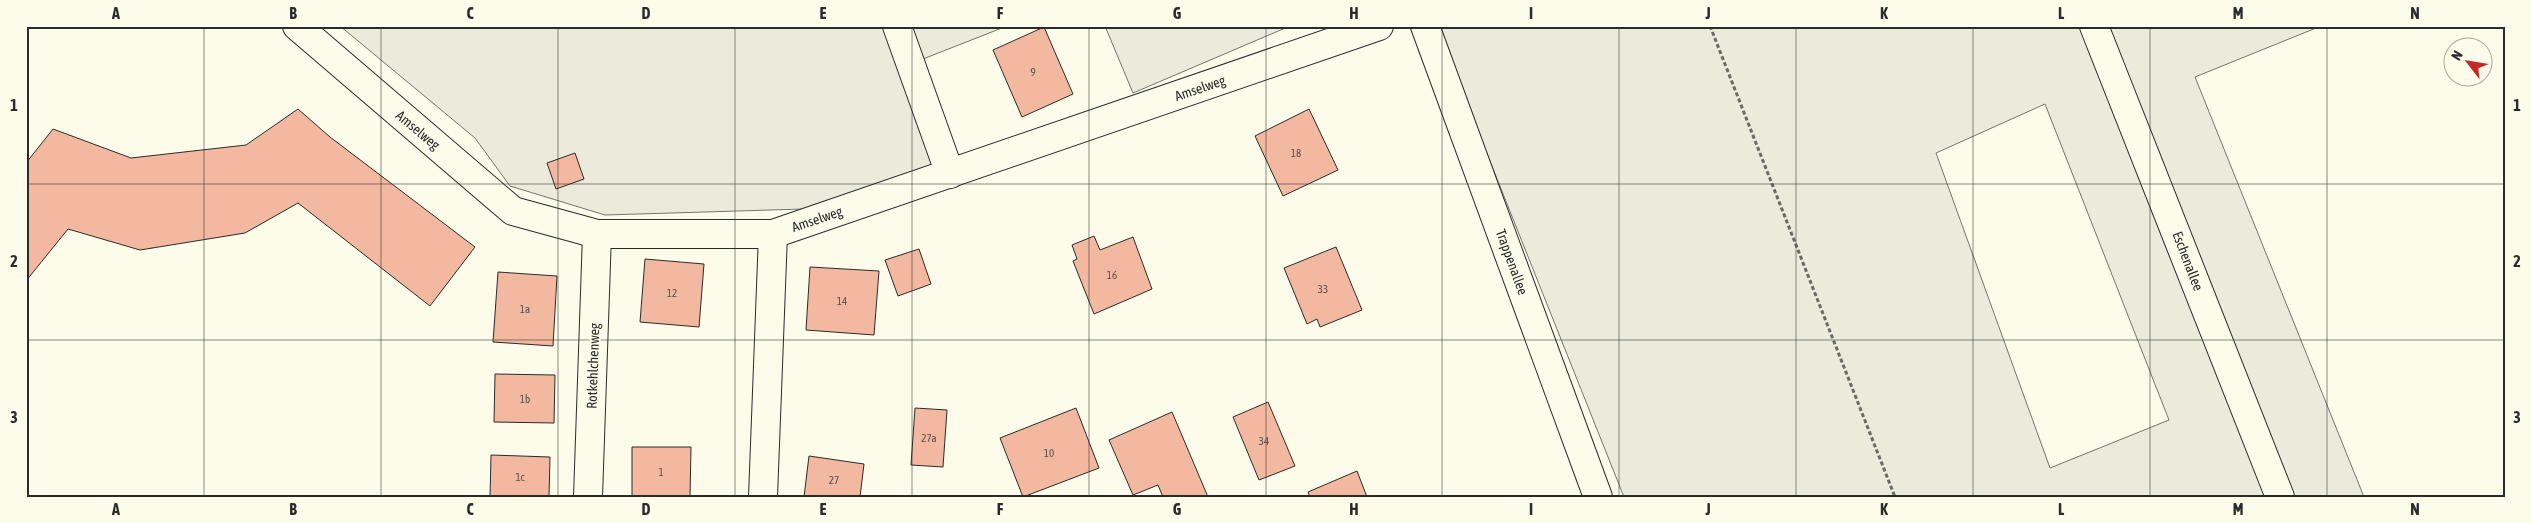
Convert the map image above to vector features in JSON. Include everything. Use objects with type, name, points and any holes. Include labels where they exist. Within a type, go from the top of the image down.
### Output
[{"type":"street","name":"Amselweg","points":[[296,26],[513,211],[598,234],[772,234],[1379,26]]},
{"type":"street","points":[[897,26],[950,174]]},
{"type":"street","name":"Trappenallee","points":[[1425,26],[1598,497]]},
{"type":"street","name":"Eschenallee","points":[[2094,26],[2280,497]]},
{"type":"street","name":"Rotkehlchenweg","points":[[588,497],[598,234]]},
{"type":"street","points":[[763,497],[772,234]]},
{"type":"path","points":[[1710,26],[1895,497]]},
{"type":"shaded area","points":[[340,26],[1007,26],[923,59],[953,161],[804,209],[605,215],[510,186],[475,138]]},
{"type":"shaded area","points":[[1105,26],[1290,26],[1133,93]]},
{"type":"shaded area","points":[[1436,26],[2321,26],[2195,77],[2364,497],[1624,497]],"holes":[[[2045,104],[2169,420],[2050,468],[1936,153]]]},
{"type":"building","points":[[1044,27],[1073,94],[1022,117],[993,50]]},
{"type":"building","points":[[298,109],[330,137],[475,247],[430,306],[298,203],[245,233],[140,250],[68,229],[26,281],[26,163],[53,129],[131,158],[246,145]]},
{"type":"building","points":[[1309,109],[1338,170],[1283,196],[1255,136]]},
{"type":"building","points":[[575,153],[584,179],[556,189],[547,163]]},
{"type":"building","points":[[1094,236],[1100,250],[1133,237],[1152,289],[1094,314],[1073,261],[1077,259],[1072,245]]},
{"type":"building","points":[[1336,247],[1362,310],[1320,327],[1317,319],[1307,324],[1284,268]]},
{"type":"building","points":[[919,249],[931,284],[898,296],[885,260]]},
{"type":"building","points":[[645,259],[704,264],[699,327],[640,322]]},
{"type":"building","points":[[810,267],[879,271],[874,335],[806,330]]},
{"type":"building","points":[[498,272],[557,276],[553,346],[493,342]]},
{"type":"building","points":[[495,374],[555,375],[554,423],[494,422]]},
{"type":"building","points":[[1268,402],[1295,466],[1259,480],[1233,417]]},
{"type":"building","points":[[915,408],[947,410],[943,467],[911,465]]},
{"type":"building","points":[[1076,408],[1099,468],[1023,497],[1000,438]]},
{"type":"building","points":[[1172,412],[1208,497],[1163,497],[1158,485],[1133,495],[1109,440]]},
{"type":"building","points":[[632,447],[691,447],[690,497],[632,497]]},
{"type":"building","points":[[491,455],[550,457],[549,497],[490,497]]},
{"type":"building","points":[[809,456],[864,464],[860,497],[804,497]]},
{"type":"building","points":[[1357,471],[1367,497],[1310,497],[1308,492]]}]
